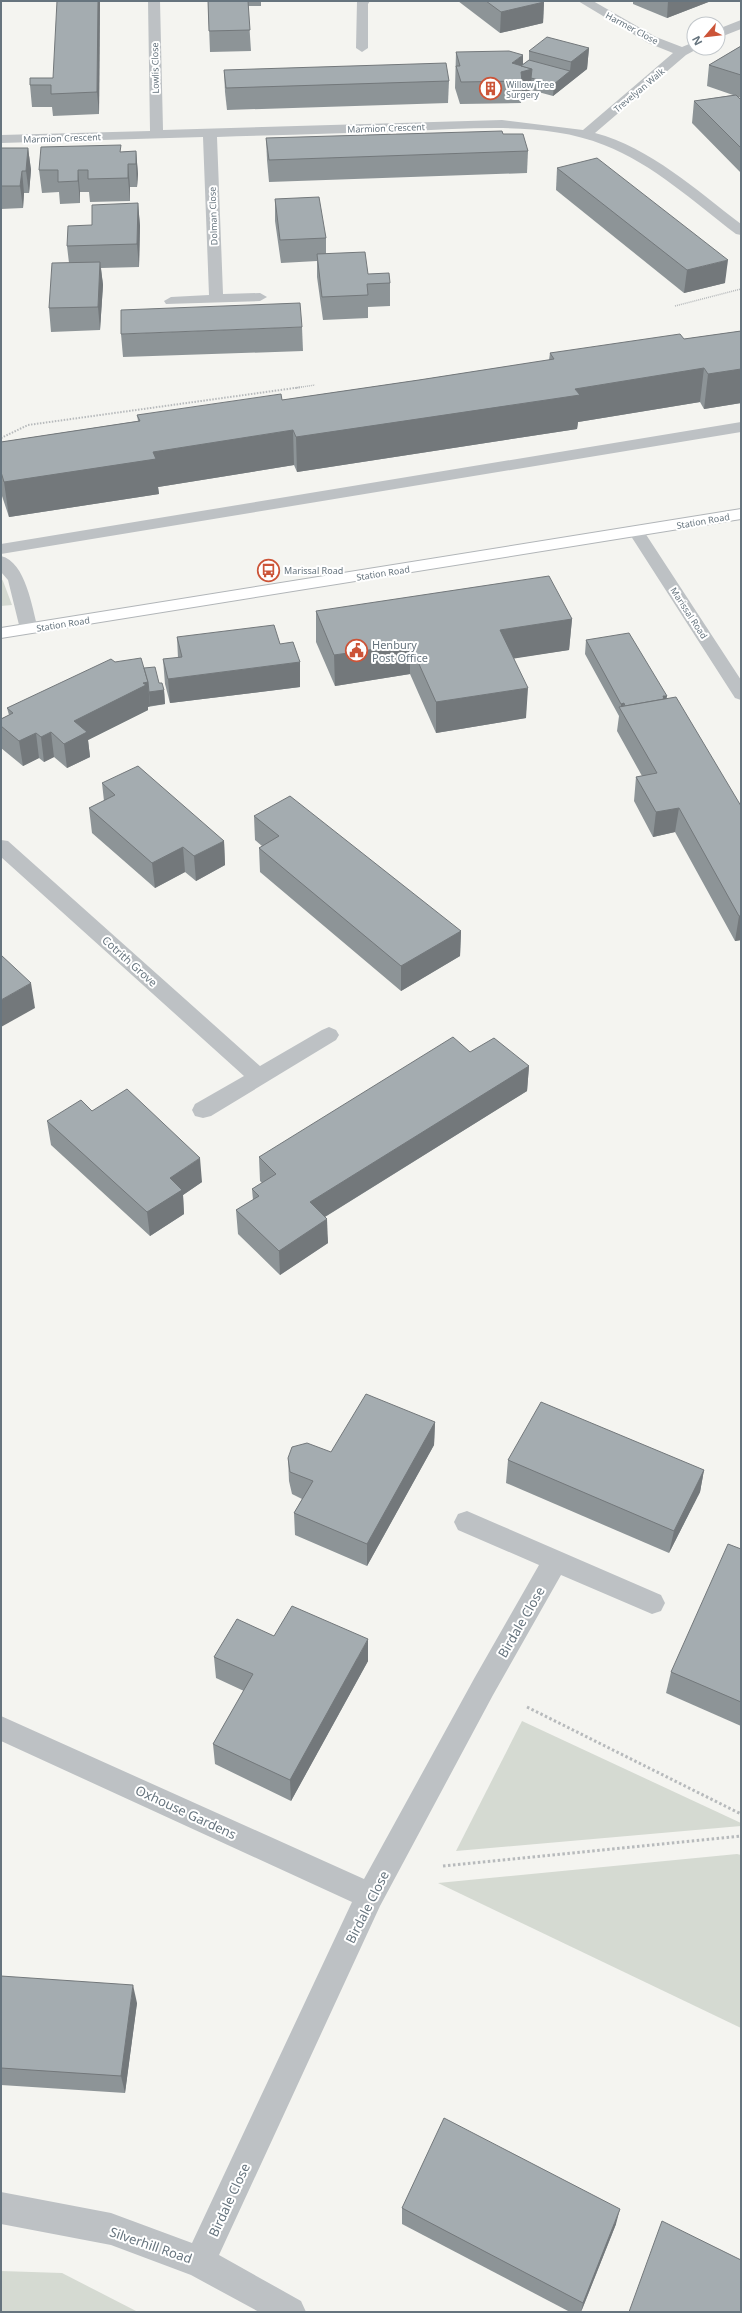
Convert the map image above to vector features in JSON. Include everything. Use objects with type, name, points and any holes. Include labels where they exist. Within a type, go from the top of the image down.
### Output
[{"type":"main road","name":"Station Road","points":[[1,633],[637,533],[741,514]]},
{"type":"street","name":"Lowlis Close","points":[[154,1],[157,135]]},
{"type":"street","points":[[362,48],[362,3],[364,1]]},
{"type":"street","name":"Harmer Close","points":[[584,1],[652,40],[686,48]]},
{"type":"street","points":[[726,31],[741,24]]},
{"type":"street","name":"Trevelyan Walk","points":[[585,135],[686,51]]},
{"type":"street","name":"Marmion Crescent","points":[[1,139],[210,134],[502,124],[551,128],[585,135],[620,147],[648,163],[741,231]]},
{"type":"street","name":"Dolman Close","points":[[210,134],[216,299]]},
{"type":"street","points":[[171,301],[260,297]]},
{"type":"street","points":[[1,549],[741,427]]},
{"type":"street","name":"Marissal Road","points":[[637,533],[741,694]]},
{"type":"street","points":[[1,561],[16,579],[29,629]]},
{"type":"street","name":"Cotrith Grove","points":[[1,846],[259,1077]]},
{"type":"street","points":[[203,1110],[329,1035]]},
{"type":"street","points":[[467,1522],[555,1562],[652,1603]]},
{"type":"street","name":"Birdale Close","points":[[200,2262],[370,1896],[484,1686],[555,1562]]},
{"type":"street","name":"Oxhouse Gardens","points":[[1,1728],[370,1896]]},
{"type":"street","name":"Silverhill Road","points":[[1,2208],[110,2229],[200,2262],[290,2312]]},
{"type":"path","points":[[675,306],[741,289]]},
{"type":"path","points":[[1,438],[28,425],[315,385]]},
{"type":"path","points":[[484,1686],[741,1814]]},
{"type":"path","points":[[384,1871],[741,1836]]},
{"type":"shaded area","points":[[1,578],[3,581],[12,605],[1,606]]},
{"type":"shaded area","points":[[522,1721],[741,1823],[741,1826],[456,1851]]},
{"type":"shaded area","points":[[737,1854],[741,1855],[741,2028],[438,1883]]},
{"type":"shaded area","points":[[1,2271],[62,2273],[138,2312],[1,2312]]},
{"type":"building","points":[[57,1],[98,1],[97,92],[51,94],[51,85],[30,85],[30,78],[53,78]]},
{"type":"building","points":[[208,1],[248,1],[250,30],[209,31]]},
{"type":"building","points":[[486,1],[543,1],[544,2],[501,12]]},
{"type":"building","points":[[547,37],[589,48],[571,62],[529,51]]},
{"type":"building","points":[[741,46],[741,75],[709,65]]},
{"type":"building","points":[[509,51],[523,55],[512,63],[532,69],[521,72],[522,81],[461,82],[456,66],[460,66],[456,52]]},
{"type":"building","points":[[529,60],[570,71],[554,84],[531,78],[532,69],[521,66]]},
{"type":"building","points":[[446,63],[449,81],[226,88],[224,70]]},
{"type":"building","points":[[736,95],[741,100],[741,148],[694,101]]},
{"type":"building","points":[[502,131],[503,134],[523,134],[528,151],[269,160],[266,138]]},
{"type":"building","points":[[121,145],[120,152],[136,151],[136,164],[128,164],[128,178],[88,179],[88,170],[78,170],[78,181],[58,182],[58,170],[39,170],[41,147]]},
{"type":"building","points":[[1,148],[28,148],[26,171],[22,171],[20,186],[1,186]]},
{"type":"building","points":[[597,158],[728,260],[687,270],[557,168]]},
{"type":"building","points":[[319,197],[326,238],[280,240],[275,199]]},
{"type":"building","points":[[138,203],[137,244],[67,246],[68,226],[92,225],[92,205]]},
{"type":"building","points":[[365,252],[368,274],[389,273],[390,283],[367,284],[368,295],[322,297],[317,254]]},
{"type":"building","points":[[100,262],[98,307],[49,308],[52,263]]},
{"type":"building","points":[[300,303],[302,327],[121,334],[121,310]]},
{"type":"building","points":[[741,331],[741,369],[708,374],[704,368],[575,389],[580,395],[296,437],[293,430],[153,452],[156,459],[4,482],[1,472],[1,442],[140,421],[137,415],[281,394],[282,400],[419,380],[554,359],[550,353],[680,334],[684,339]]},
{"type":"building","points":[[549,576],[572,619],[500,630],[528,688],[436,702],[410,644],[334,655],[316,611]]},
{"type":"building","points":[[274,625],[280,644],[293,642],[300,662],[168,679],[163,659],[182,657],[177,637]]},
{"type":"building","points":[[629,633],[667,696],[663,696],[664,699],[625,706],[624,703],[621,704],[586,640]]},
{"type":"building","points":[[141,658],[148,682],[143,683],[146,685],[74,721],[87,732],[64,744],[51,732],[41,737],[36,733],[19,741],[1,726],[1,719],[13,713],[7,708],[111,659],[115,662]]},
{"type":"building","points":[[155,667],[159,683],[162,683],[164,690],[149,692],[144,668]]},
{"type":"building","points":[[676,697],[741,806],[741,916],[739,916],[679,808],[656,812],[636,777],[657,773],[619,707]]},
{"type":"building","points":[[138,766],[224,841],[194,856],[183,847],[152,863],[89,808],[115,795],[102,783]]},
{"type":"building","points":[[290,796],[461,931],[401,966],[259,848],[279,836],[254,816]]},
{"type":"building","points":[[1,955],[31,983],[1,1000]]},
{"type":"building","points":[[453,1037],[470,1052],[494,1038],[529,1066],[310,1202],[327,1219],[279,1251],[236,1210],[259,1196],[252,1189],[276,1174],[259,1157]]},
{"type":"building","points":[[127,1089],[200,1158],[170,1178],[182,1190],[147,1212],[47,1121],[81,1100],[92,1111]]},
{"type":"building","points":[[366,1394],[435,1422],[367,1544],[294,1513],[313,1481],[290,1472],[288,1458],[292,1447],[307,1443],[331,1452]]},
{"type":"building","points":[[541,1402],[704,1470],[674,1531],[508,1460]]},
{"type":"building","points":[[728,1544],[741,1549],[741,1702],[671,1672]]},
{"type":"building","points":[[292,1606],[368,1639],[290,1780],[213,1744],[253,1674],[214,1657],[237,1619],[274,1636]]},
{"type":"building","points":[[1,1976],[133,1985],[121,2076],[1,2068]]},
{"type":"building","points":[[444,2118],[620,2209],[583,2303],[402,2208]]},
{"type":"building","points":[[662,2221],[741,2260],[741,2312],[629,2312]]},
{"type":"place","name":"Willow Tree Surgery","points":[[491,89]]},
{"type":"place","name":"Marissal Road","points":[[269,570]]},
{"type":"place","name":"Henbury Post Office","points":[[357,650]]}]
